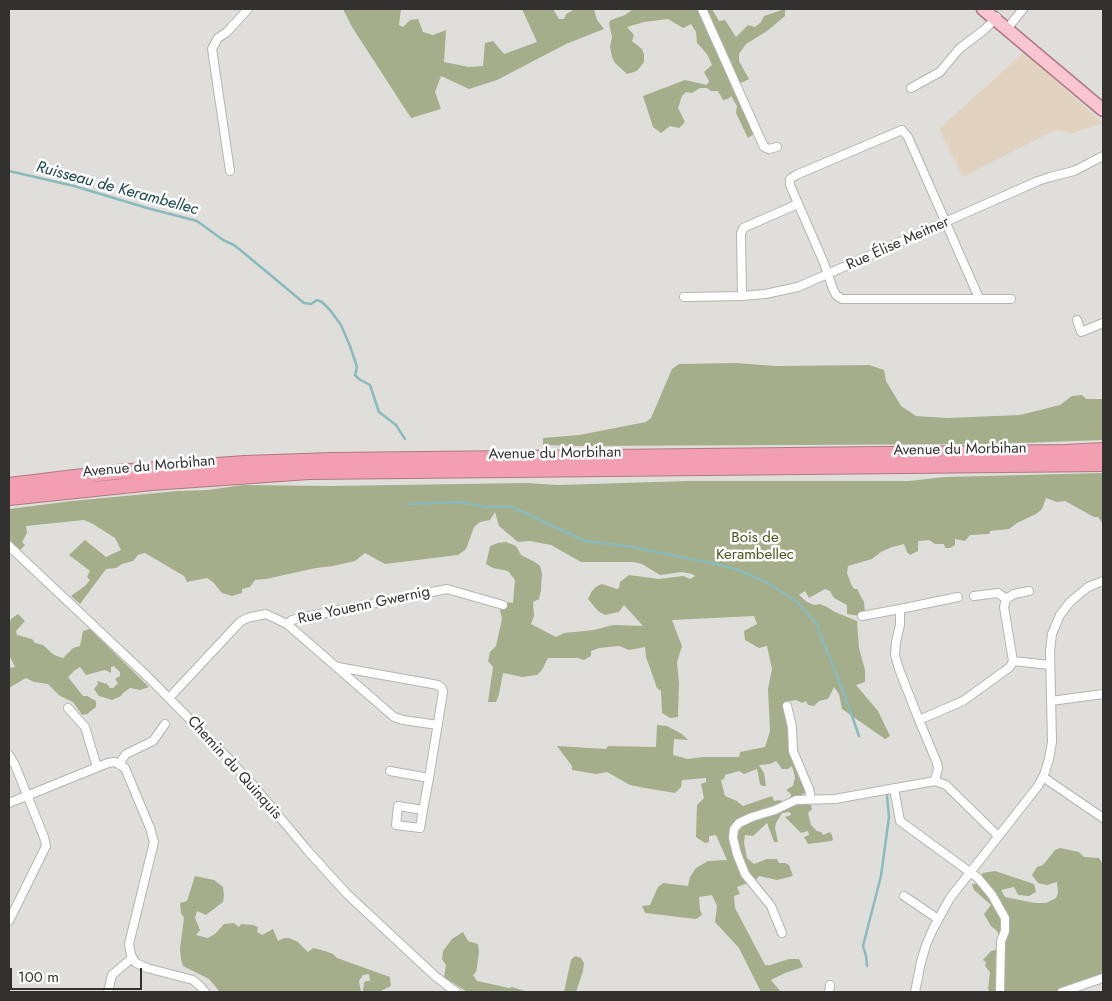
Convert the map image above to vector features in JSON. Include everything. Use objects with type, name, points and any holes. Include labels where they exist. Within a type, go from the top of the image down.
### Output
[{"type":"highway","name":"Avenue du Morbihan","points":[[9,485],[116,472],[245,463],[332,460],[1103,450]]},
{"type":"highway","name":"Avenue du Morbihan","points":[[9,498],[152,482],[309,472],[1103,464]]},
{"type":"main road","points":[[983,9],[994,15],[1103,110]]},
{"type":"street","points":[[230,171],[212,49],[218,38],[227,32],[248,9]]},
{"type":"street","points":[[702,9],[764,147],[769,149],[776,147]]},
{"type":"street","points":[[1008,28],[1023,9]]},
{"type":"street","points":[[911,88],[936,75],[959,49],[994,15]]},
{"type":"street","points":[[979,298],[908,137],[902,130],[790,179],[790,186],[836,295],[842,299],[1011,299]]},
{"type":"street","name":"Rue Élise Meitner","points":[[684,297],[742,296],[764,294],[798,287],[1050,177],[1074,171],[1103,156]]},
{"type":"street","points":[[742,296],[741,234],[743,228],[798,204]]},
{"type":"street","points":[[1077,320],[1082,332],[1103,323]]},
{"type":"street","name":"Chemin du Quinquis","points":[[9,546],[168,698],[240,771],[334,881],[384,930],[435,976],[456,992]]},
{"type":"street","points":[[915,992],[923,953],[938,919],[950,898],[1043,777],[1052,747],[1051,640],[1060,616],[1079,594],[1103,581]]},
{"type":"street","name":"Rue Youenn Gwernig","points":[[168,698],[244,619],[266,614],[287,624],[292,620],[300,618],[447,589],[504,605]]},
{"type":"street","points":[[919,720],[963,701],[1010,666],[1013,661],[1004,607],[1006,599],[1011,595],[1029,592]]},
{"type":"street","points":[[974,596],[998,593],[1006,599]]},
{"type":"street","points":[[862,616],[958,597]]},
{"type":"street","points":[[900,609],[900,625],[895,655],[937,763],[938,768],[935,781]]},
{"type":"street","points":[[287,624],[338,666],[394,717],[438,725]]},
{"type":"street","points":[[1013,661],[1050,665]]},
{"type":"street","points":[[338,666],[440,686],[443,692],[424,810]]},
{"type":"street","points":[[1051,701],[1103,694]]},
{"type":"street","points":[[787,706],[792,727],[793,751],[809,789],[811,800]]},
{"type":"street","points":[[68,708],[85,727],[97,767]]},
{"type":"street","points":[[119,764],[126,754],[153,741],[165,724]]},
{"type":"street","points":[[9,755],[15,765],[46,846],[9,921]]},
{"type":"street","points":[[9,803],[108,763],[119,764],[125,768],[154,842],[129,944],[132,958],[136,963],[147,968],[193,980],[205,992]]},
{"type":"street","points":[[390,771],[429,778]]},
{"type":"street","points":[[1043,777],[1103,818]]},
{"type":"street","points":[[782,933],[769,903],[743,870],[734,844],[734,831],[740,823],[752,817],[793,801],[835,799],[935,781],[946,785],[998,836]]},
{"type":"street","points":[[894,788],[900,821],[982,882],[1005,918],[1005,931],[1001,948],[1000,992]]},
{"type":"street","points":[[904,896],[938,919]]},
{"type":"street","points":[[108,992],[112,976],[132,958]]},
{"type":"street","points":[[1062,992],[1103,978]]},
{"type":"shaded area","points":[[1024,52],[1103,123],[1073,133],[1055,130],[963,177],[939,129]]},
{"type":"green space","points":[[343,9],[401,9],[399,25],[403,27],[410,20],[418,19],[423,32],[433,35],[446,30],[444,62],[469,67],[483,66],[485,43],[493,41],[504,54],[537,42],[522,9],[553,9],[559,19],[564,19],[566,14],[575,9],[594,9],[597,20],[604,29],[566,44],[497,80],[469,89],[441,76],[435,92],[441,109],[411,118],[352,27]]},
{"type":"green space","points":[[633,9],[712,9],[719,21],[725,20],[736,37],[748,25],[755,27],[764,16],[785,9],[785,16],[767,31],[746,44],[739,54],[739,61],[749,79],[737,85],[754,134],[748,138],[736,113],[737,106],[731,96],[723,100],[718,91],[711,91],[707,88],[700,88],[692,93],[686,92],[682,96],[678,108],[685,122],[679,128],[670,126],[661,133],[653,127],[643,96],[685,80],[707,85],[709,81],[704,72],[712,65],[707,54],[697,43],[696,32],[691,24],[683,28],[668,19],[644,22],[627,27],[634,35],[632,41],[642,49],[644,62],[637,71],[627,74],[615,63],[612,57],[610,47],[612,37],[609,23],[611,20],[625,15]]},
{"type":"green space","points":[[735,363],[776,366],[869,365],[884,370],[886,381],[901,406],[916,416],[947,418],[1020,415],[1060,405],[1072,396],[1082,395],[1086,399],[1103,399],[1103,440],[991,444],[543,445],[543,438],[579,435],[646,422],[651,418],[672,369],[679,364]]},
{"type":"green space","name":"Bois de Kerambellec","points":[[1103,473],[1103,524],[1098,517],[1094,517],[1065,501],[1057,502],[1046,498],[1042,509],[1009,529],[990,531],[989,534],[970,535],[965,541],[955,539],[955,545],[950,548],[945,548],[944,544],[935,544],[929,540],[918,541],[918,551],[910,555],[904,544],[881,552],[872,559],[848,566],[847,573],[851,584],[854,589],[857,589],[864,602],[865,613],[859,616],[847,614],[847,605],[834,598],[830,591],[825,589],[809,598],[805,591],[799,595],[807,602],[814,605],[820,604],[857,621],[859,648],[865,670],[865,682],[856,685],[878,711],[890,736],[885,739],[842,709],[839,694],[834,687],[828,699],[819,701],[814,706],[808,705],[806,701],[802,703],[796,700],[785,702],[786,716],[808,792],[790,799],[791,794],[786,790],[793,786],[795,777],[792,766],[788,769],[782,769],[776,761],[770,764],[759,765],[764,773],[766,786],[760,784],[757,769],[744,774],[739,771],[725,775],[724,779],[721,780],[725,796],[743,806],[772,796],[774,801],[780,800],[788,806],[798,803],[811,805],[812,809],[808,813],[811,825],[823,835],[830,832],[832,835],[833,840],[831,841],[808,844],[804,837],[809,835],[808,831],[801,833],[785,817],[791,815],[790,812],[782,813],[776,823],[775,828],[778,842],[774,842],[767,823],[753,836],[745,835],[744,843],[747,858],[754,864],[767,859],[777,859],[779,863],[789,865],[793,876],[777,880],[759,876],[756,880],[737,887],[740,894],[734,896],[735,908],[765,965],[789,959],[799,959],[803,967],[771,980],[781,992],[761,992],[739,948],[715,922],[717,906],[712,895],[699,897],[702,915],[696,919],[645,913],[642,906],[650,905],[658,887],[663,883],[688,886],[690,877],[696,868],[708,861],[727,860],[716,835],[709,836],[709,842],[705,843],[696,837],[697,805],[704,798],[701,784],[706,782],[706,778],[682,780],[681,787],[675,793],[630,785],[607,772],[596,774],[572,770],[572,766],[557,746],[606,749],[608,746],[656,747],[657,725],[667,726],[682,734],[688,740],[674,739],[673,755],[688,759],[739,757],[740,752],[765,747],[770,731],[768,689],[772,669],[767,646],[759,648],[745,640],[744,631],[757,624],[754,616],[672,620],[682,646],[677,662],[679,683],[678,717],[670,718],[662,713],[661,691],[657,688],[646,657],[645,647],[629,650],[619,646],[599,648],[591,651],[591,656],[584,660],[578,658],[548,658],[537,675],[522,677],[503,673],[496,702],[488,702],[493,667],[488,661],[490,652],[496,646],[502,619],[500,610],[506,602],[513,603],[515,580],[508,571],[493,568],[486,564],[490,546],[506,542],[516,546],[521,555],[540,566],[542,573],[541,590],[539,599],[533,602],[534,616],[531,624],[556,637],[564,633],[594,630],[613,625],[643,626],[624,605],[619,612],[605,615],[598,611],[588,599],[597,586],[602,584],[617,589],[620,582],[629,575],[659,579],[683,576],[690,579],[695,576],[692,574],[682,572],[660,575],[642,564],[634,562],[581,562],[551,545],[530,541],[518,542],[499,526],[495,512],[490,520],[480,522],[474,527],[466,549],[458,555],[385,564],[365,553],[355,561],[255,580],[250,587],[242,589],[242,593],[232,596],[222,593],[207,578],[187,582],[184,576],[145,553],[138,555],[133,561],[116,568],[106,569],[80,604],[71,596],[90,580],[87,577],[90,571],[69,555],[85,540],[106,557],[121,550],[115,538],[84,520],[26,526],[27,533],[22,542],[25,545],[20,550],[9,539],[9,509],[72,501],[208,490],[243,485],[330,486],[527,483],[558,485],[689,481],[909,481],[945,477]]},
{"type":"green space","points":[[18,614],[25,621],[16,631],[17,635],[32,639],[35,643],[43,645],[54,655],[63,658],[73,648],[80,646],[83,631],[90,629],[149,687],[140,690],[130,688],[121,696],[112,700],[99,696],[94,689],[98,684],[97,681],[113,688],[118,683],[115,679],[120,676],[120,672],[114,666],[111,667],[111,673],[105,670],[86,675],[80,667],[68,677],[83,696],[96,701],[96,707],[87,714],[82,715],[73,702],[60,696],[48,684],[34,682],[26,678],[9,688],[9,668],[15,667],[9,655],[9,626],[11,619]]},
{"type":"green space","points":[[1060,848],[1079,852],[1084,857],[1099,858],[1103,864],[1103,975],[1055,992],[990,992],[988,989],[990,972],[985,966],[986,962],[983,960],[991,951],[1002,948],[1003,938],[991,926],[984,914],[991,905],[974,890],[972,884],[986,883],[980,877],[981,875],[995,871],[1034,884],[1036,892],[1029,896],[1018,895],[1014,887],[1001,890],[1005,897],[1035,903],[1046,903],[1056,898],[1058,893],[1057,882],[1047,885],[1038,883],[1032,875],[1037,867],[1043,865],[1055,850]]},
{"type":"green space","points":[[195,876],[214,880],[223,887],[224,896],[223,902],[206,915],[197,911],[195,918],[200,930],[196,935],[208,938],[215,934],[224,924],[234,923],[239,927],[241,924],[258,927],[257,932],[262,935],[273,929],[278,941],[289,938],[298,942],[308,952],[313,948],[333,954],[337,958],[390,977],[391,986],[379,992],[363,992],[364,982],[370,981],[369,974],[363,975],[359,981],[361,992],[220,992],[209,979],[183,966],[181,959],[180,949],[184,918],[181,913],[180,903],[187,901]]},
{"type":"green space","points":[[463,932],[468,941],[478,944],[477,967],[473,975],[477,981],[512,987],[528,992],[467,992],[444,977],[446,965],[442,959],[443,951],[452,939]]},
{"type":"green space","points":[[575,956],[581,958],[584,963],[583,971],[576,992],[564,992],[571,960]]},
{"type":"waterway","name":"Ruisseau de Kerambellec","points":[[9,171],[74,186],[197,221],[223,240],[234,245],[304,303],[311,304],[317,300],[322,302],[341,325],[357,367],[355,375],[370,385],[379,412],[396,425],[405,439]]},
{"type":"waterway","name":"Ruisseau de Kerambellec","points":[[408,504],[459,502],[487,507],[512,507],[585,541],[633,547],[720,565],[738,570],[766,582],[796,601],[816,623],[859,736]]},
{"type":"waterway","name":"Ruisseau de Kerambellec","points":[[867,966],[863,946],[881,876],[889,817],[887,795]]}]
